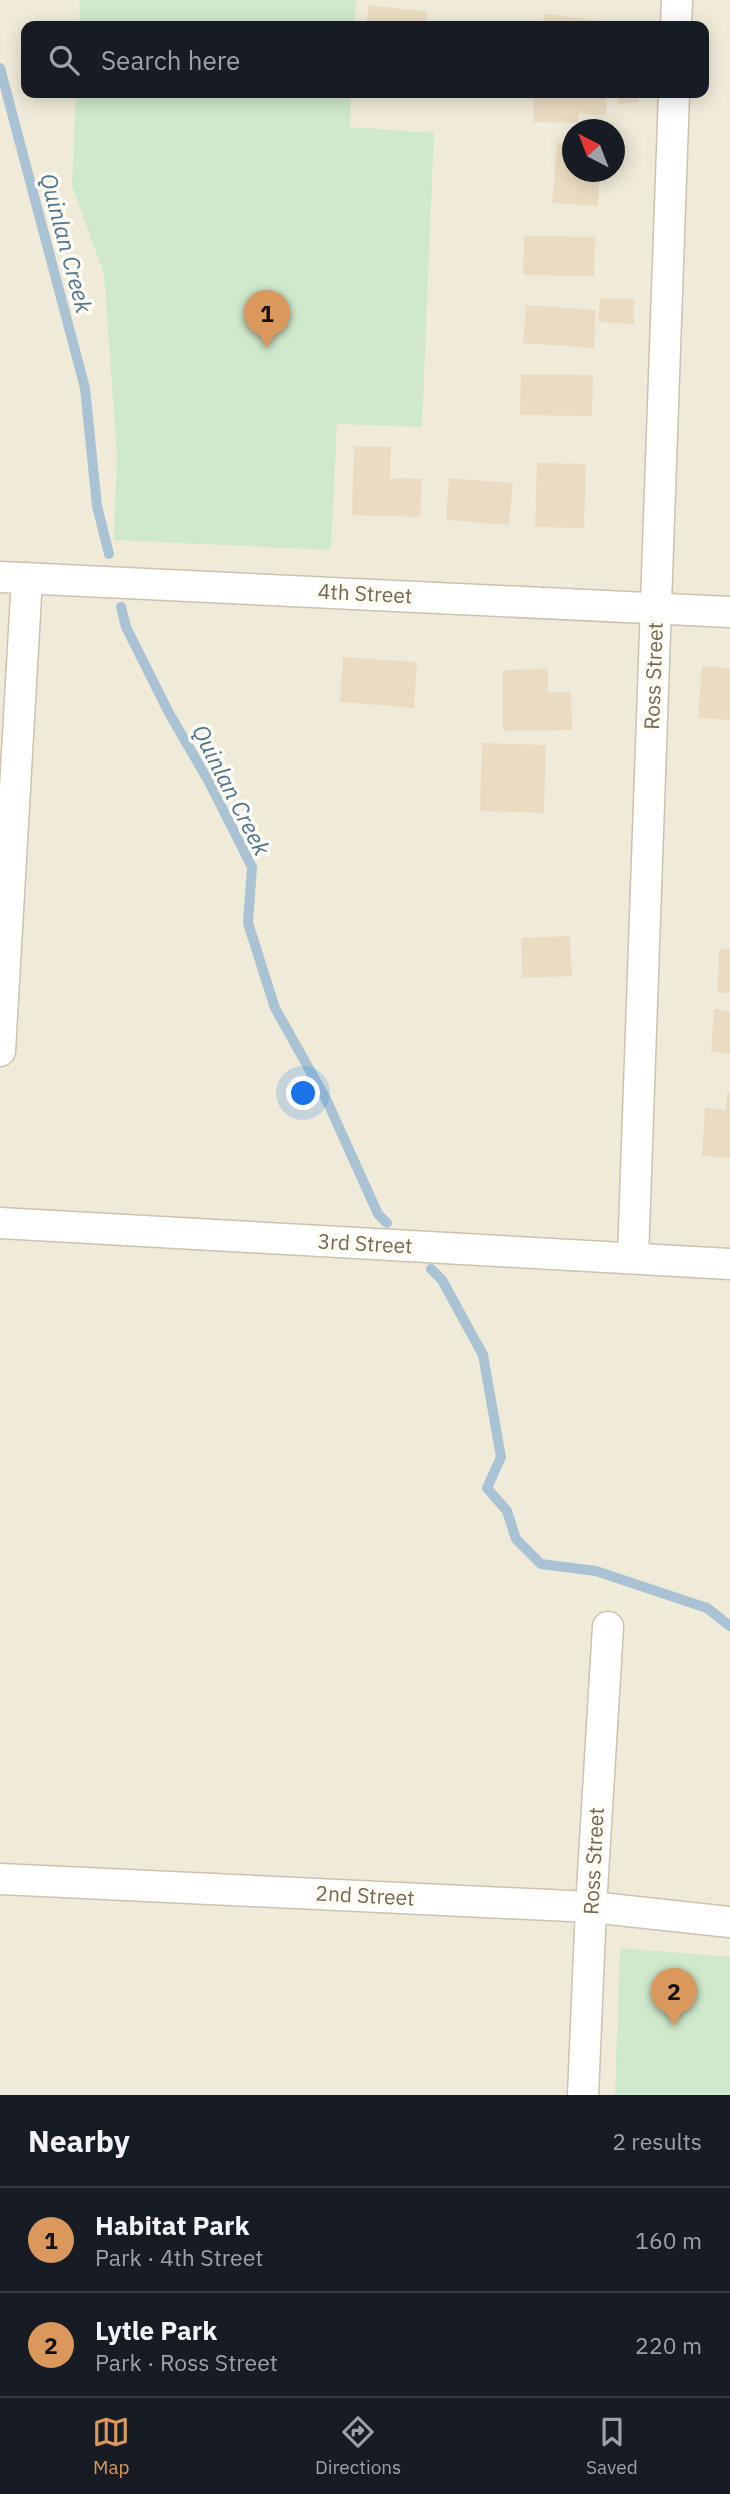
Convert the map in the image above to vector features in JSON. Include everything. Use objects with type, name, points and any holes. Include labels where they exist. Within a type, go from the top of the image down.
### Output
[{"type":"street","points":[[676,21],[677,0]]},
{"type":"street","name":"Ross Street","points":[[633,1258],[674,98]]},
{"type":"street","points":[[0,1051],[14,577]]},
{"type":"street","name":"4th Street","points":[[14,577],[730,612]]},
{"type":"street","name":"3rd Street","points":[[0,1223],[730,1264]]},
{"type":"street","name":"Ross Street","points":[[583,2095],[608,1627]]},
{"type":"street","name":"2nd Street","points":[[0,1879],[591,1907],[730,1922]]},
{"type":"shaded area","points":[[0,0],[730,0],[730,2095],[0,2095]]},
{"type":"green space","points":[[80,0],[356,0],[354,21],[79,21]]},
{"type":"green space","points":[[76,98],[351,98],[350,127],[434,133],[422,427],[337,424],[331,550],[114,540],[117,456],[104,274],[72,186]]},
{"type":"green space","points":[[620,1948],[730,1957],[730,2095],[615,2095]]},
{"type":"building","points":[[369,5],[427,12],[426,21],[367,21]]},
{"type":"building","points":[[544,14],[604,21],[543,21]]},
{"type":"building","points":[[534,98],[607,98],[606,115],[578,114],[578,119],[562,119],[562,123],[533,122]]},
{"type":"building","points":[[617,98],[639,98],[639,102],[618,104]]},
{"type":"building","points":[[557,143],[562,143],[562,182],[599,182],[598,206],[552,203]]},
{"type":"building","points":[[524,236],[595,237],[594,276],[523,275]]},
{"type":"building","points":[[600,298],[634,299],[634,324],[598,322]]},
{"type":"building","points":[[526,305],[596,310],[594,348],[523,343]]},
{"type":"building","points":[[521,374],[593,375],[592,416],[520,415]]},
{"type":"building","points":[[354,446],[391,447],[390,478],[422,479],[420,517],[352,515]]},
{"type":"building","points":[[537,463],[586,464],[584,528],[535,527]]},
{"type":"building","points":[[449,478],[513,483],[509,525],[446,520]]},
{"type":"building","points":[[343,657],[417,662],[414,708],[340,702]]},
{"type":"building","points":[[702,666],[730,668],[730,720],[698,718]]},
{"type":"building","points":[[548,669],[548,692],[571,692],[572,730],[503,731],[503,670]]},
{"type":"building","points":[[482,743],[546,745],[544,813],[480,811]]},
{"type":"building","points":[[570,936],[572,976],[522,978],[521,938]]},
{"type":"building","points":[[719,949],[730,949],[730,993],[717,993]]},
{"type":"building","points":[[714,1009],[730,1011],[730,1054],[711,1052]]},
{"type":"building","points":[[727,1092],[730,1092],[730,1158],[702,1156],[705,1108],[726,1110]]},
{"type":"waterway","name":"Quinlan Creek","points":[[0,68],[85,388],[97,506],[109,554]]},
{"type":"waterway","name":"Quinlan Creek","points":[[121,607],[126,627],[169,713],[208,780],[252,867],[248,923],[275,1008],[327,1101],[378,1214],[387,1223]]},
{"type":"waterway","name":"Quinlan Creek","points":[[431,1269],[442,1280],[483,1355],[501,1457],[487,1488],[507,1511],[516,1539],[541,1564],[596,1571],[707,1608],[730,1626]]},
{"type":"place","name":"Habitat Park","points":[[267,348]]},
{"type":"place","name":"Lytle Park","points":[[674,2026]]}]
